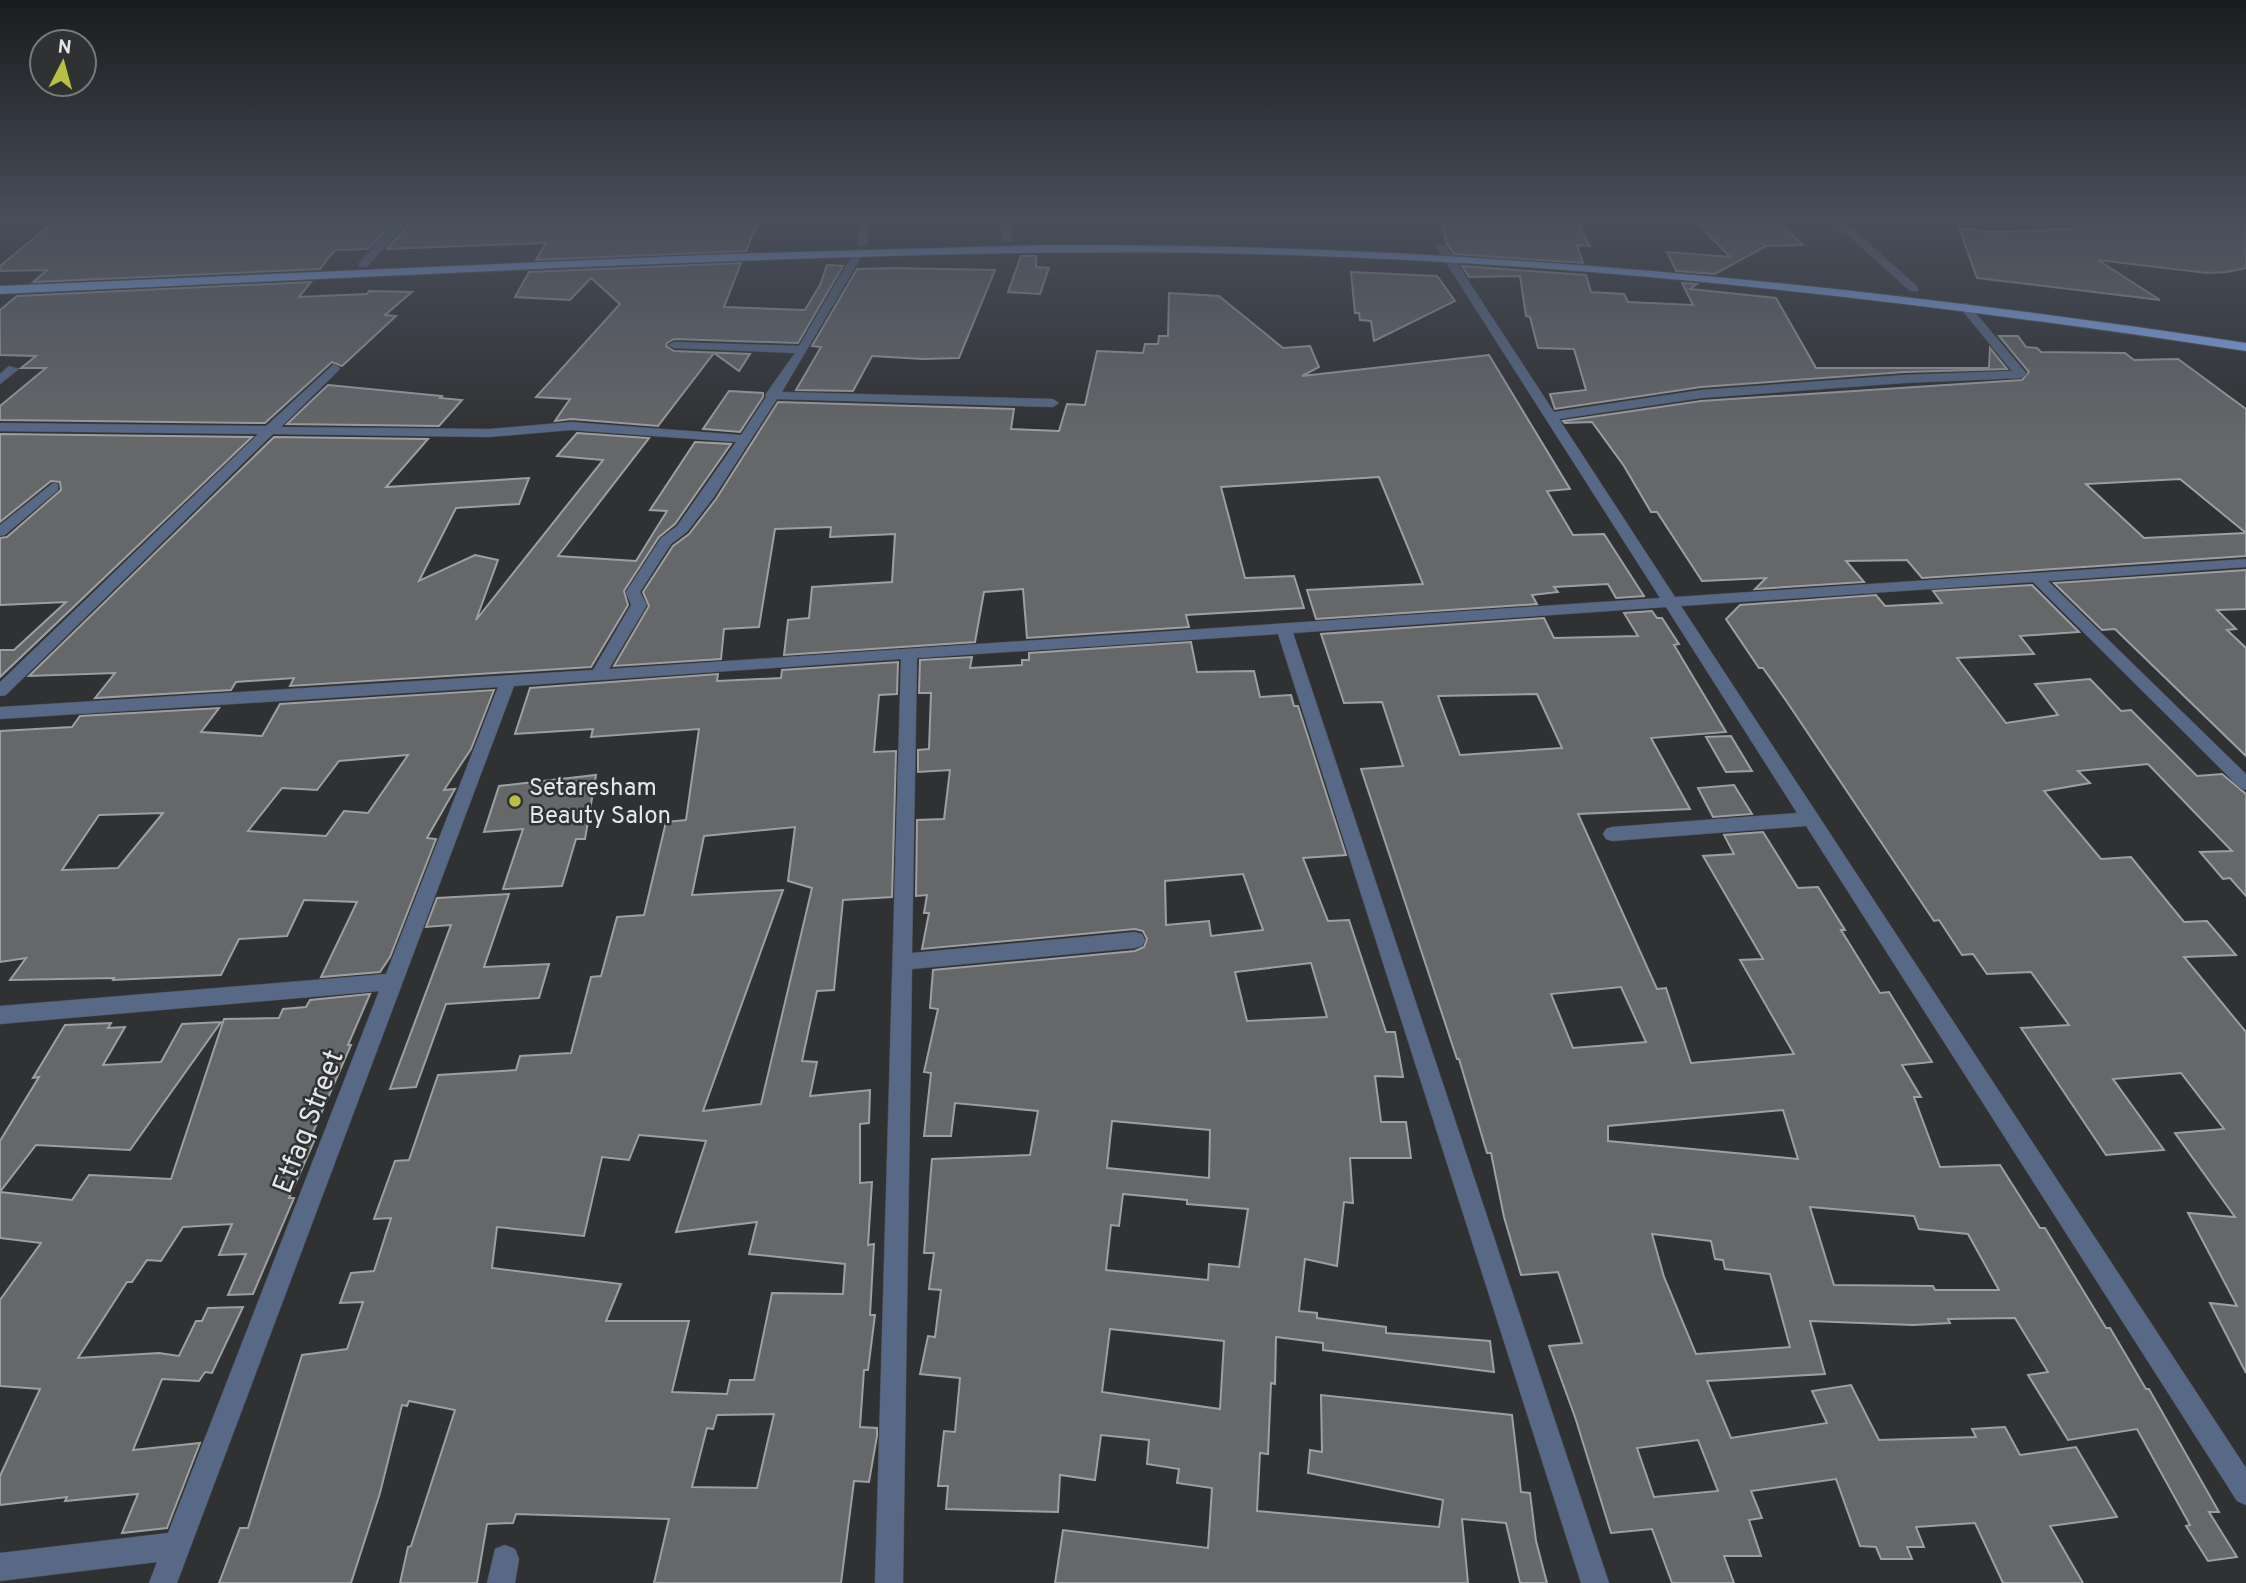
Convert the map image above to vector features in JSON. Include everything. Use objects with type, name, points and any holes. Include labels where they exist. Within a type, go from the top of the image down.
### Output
[{"type":"highway","points":[[1831,291],[1964,306],[2246,346]]},
{"type":"highway","points":[[1927,291],[2246,336]]},
{"type":"street","points":[[599,673],[639,605],[633,592],[666,541],[682,529],[709,494],[771,395],[803,350],[837,291]]},
{"type":"street","points":[[1470,291],[2246,1492]]},
{"type":"street","points":[[1552,416],[1701,394],[1904,379],[2021,374],[1964,306]]},
{"type":"street","points":[[674,345],[803,350]]},
{"type":"street","points":[[0,691],[334,368]]},
{"type":"street","points":[[0,380],[13,369]]},
{"type":"street","points":[[771,395],[1053,403]]},
{"type":"street","points":[[0,427],[489,433],[571,426],[745,439]]},
{"type":"street","points":[[0,532],[53,487]]},
{"type":"street","points":[[0,713],[2246,563]]},
{"type":"street","points":[[2036,577],[2246,784]]},
{"type":"street","points":[[1284,628],[1595,1583]]},
{"type":"street","points":[[890,1583],[909,652]]},
{"type":"street","name":"Etfaq Street","points":[[163,1583],[508,681]]},
{"type":"street","points":[[1612,834],[1812,819]]},
{"type":"street","points":[[903,962],[1135,940]]},
{"type":"street","points":[[0,1015],[392,982]]},
{"type":"street","points":[[0,1567],[176,1546]]},
{"type":"building","points":[[125,291],[304,291],[299,297],[367,294],[369,291],[412,292],[385,315],[396,316],[342,366],[332,362],[265,423],[0,420],[0,406],[46,368],[21,368],[36,356],[0,355],[0,310],[17,296]]},
{"type":"building","points":[[518,291],[579,291],[570,300],[515,297]]},
{"type":"building","points":[[605,291],[730,291],[724,307],[805,310],[816,291],[828,291],[798,343],[674,339],[667,343],[666,346],[674,351],[750,354],[739,371],[714,353],[658,426],[571,419],[555,421],[570,399],[536,397],[620,304]]},
{"type":"building","points":[[844,291],[986,291],[959,358],[872,356],[853,391],[796,390],[821,347],[812,346]]},
{"type":"building","points":[[1008,291],[1041,291],[1040,294]]},
{"type":"building","points":[[1353,291],[1448,291],[1455,301],[1374,341],[1371,321],[1360,320],[1359,313],[1355,313]]},
{"type":"building","points":[[1522,291],[1591,291],[1624,294],[1628,302],[1693,305],[1686,291],[1776,298],[1816,368],[1989,368],[1990,348],[2007,369],[1904,372],[1701,387],[1555,409],[1550,394],[1586,390],[1574,349],[1538,348],[1530,317],[1526,316]]},
{"type":"building","points":[[2084,291],[2146,291],[2160,300]]},
{"type":"building","points":[[1169,293],[1219,296],[1283,348],[1310,346],[1319,367],[1302,376],[1489,355],[1570,489],[1547,491],[1573,535],[1604,534],[1644,596],[1616,598],[1608,584],[1554,587],[1558,592],[1532,595],[1537,604],[1316,619],[1307,590],[1423,584],[1379,477],[1221,487],[1245,578],[1294,576],[1304,608],[1186,615],[1189,627],[1027,638],[1023,589],[984,592],[975,642],[784,655],[788,620],[809,618],[812,587],[892,582],[895,534],[830,537],[831,527],[775,529],[759,627],[724,629],[721,659],[614,666],[649,606],[643,592],[673,546],[689,534],[716,499],[778,402],[1014,409],[1011,429],[1059,431],[1067,404],[1085,405],[1097,351],[1143,353],[1145,344],[1158,344],[1159,336],[1168,336]]},
{"type":"building","points":[[1999,336],[2018,336],[2026,347],[2037,348],[2041,352],[2125,353],[2134,360],[2178,359],[2246,409],[2246,533],[2246,556],[1922,578],[1907,560],[1846,561],[1864,582],[1755,589],[1766,578],[1702,581],[1657,512],[1651,512],[1624,466],[1592,422],[1563,421],[1701,401],[2022,380],[2029,372]],"holes":[[[2180,479],[2246,533],[2144,538],[2086,484]]]},
{"type":"building","points":[[328,385],[462,400],[439,426],[287,424]]},
{"type":"building","points":[[729,391],[763,393],[763,397],[740,432],[703,429]]},
{"type":"building","points":[[577,433],[649,438],[558,556],[636,561],[667,511],[650,510],[695,442],[731,444],[675,524],[659,537],[624,591],[628,605],[591,667],[290,686],[294,678],[236,682],[231,690],[95,698],[115,673],[29,676],[274,437],[428,439],[386,487],[529,478],[519,504],[456,508],[419,581],[475,555],[498,560],[476,620],[603,460],[557,456]]},
{"type":"building","points":[[0,434],[252,437],[0,677],[0,650],[14,650],[66,602],[0,605],[0,538],[7,537],[61,490],[60,482],[51,481],[0,522]]},
{"type":"building","points":[[2246,570],[2246,609],[2217,610],[2236,629],[2227,630],[2246,648],[2246,756],[2115,629],[2102,630],[2054,583]]},
{"type":"building","points":[[2032,585],[2079,632],[2020,636],[2034,654],[1957,658],[2006,723],[2058,715],[2035,684],[2090,679],[2121,711],[2131,710],[2197,776],[2222,774],[2246,794],[2246,896],[2230,878],[2223,879],[2200,852],[2232,851],[2148,764],[2078,771],[2090,783],[2044,791],[2101,859],[2131,857],[2184,922],[2207,921],[2236,955],[2184,957],[2246,1032],[2246,1373],[2210,1303],[2237,1306],[2188,1213],[2235,1217],[2175,1133],[2224,1129],[2181,1073],[2113,1079],[2164,1150],[2106,1155],[2021,1028],[2069,1025],[2031,972],[1987,974],[1973,954],[1962,955],[1939,920],[1934,921],[1787,702],[1763,668],[1759,668],[1726,619],[1740,605],[1876,595],[1885,606],[1942,603],[1933,591]]},
{"type":"building","points":[[1652,611],[1657,618],[1662,618],[1679,644],[1674,645],[1726,732],[1651,738],[1690,809],[1578,814],[1657,989],[1666,988],[1691,1063],[1794,1054],[1740,960],[1763,959],[1703,856],[1734,854],[1724,835],[1763,832],[1798,888],[1818,887],[1880,993],[1889,992],[1932,1062],[1902,1065],[1921,1097],[1914,1097],[1940,1167],[2000,1165],[2040,1228],[2045,1228],[2106,1328],[2110,1328],[2146,1389],[2149,1389],[2219,1512],[2209,1512],[2237,1557],[2208,1561],[2186,1526],[2190,1525],[2137,1429],[2068,1440],[2028,1375],[2048,1372],[2015,1318],[1948,1319],[1950,1323],[1913,1325],[1810,1321],[1825,1374],[1707,1381],[1731,1438],[1827,1423],[1812,1391],[1851,1385],[1879,1440],[1976,1437],[1972,1429],[2005,1427],[2020,1455],[2076,1447],[2117,1517],[2050,1526],[2083,1583],[2003,1583],[1975,1523],[1916,1527],[1924,1547],[1907,1547],[1912,1559],[1881,1559],[1876,1547],[1860,1546],[1836,1479],[1751,1491],[1762,1518],[1749,1520],[1761,1556],[1724,1556],[1734,1583],[1672,1583],[1652,1529],[1611,1533],[1575,1417],[1549,1346],[1582,1343],[1558,1272],[1521,1275],[1504,1217],[1491,1153],[1487,1153],[1459,1059],[1361,769],[1403,766],[1382,702],[1344,703],[1321,634],[1544,618],[1554,638],[1638,636],[1624,613]],"holes":[[[1537,694],[1562,748],[1460,755],[1438,696]],[[1621,987],[1646,1042],[1573,1048],[1551,994]],[[1783,1110],[1798,1159],[1608,1141],[1608,1126]],[[1810,1207],[1914,1216],[1919,1229],[1968,1234],[1999,1290],[1834,1285]],[[1652,1234],[1711,1241],[1715,1259],[1723,1260],[1725,1269],[1770,1274],[1790,1347],[1696,1354],[1664,1277]],[[1698,1440],[1718,1491],[1654,1497],[1637,1448]]]},
{"type":"building","points":[[1191,642],[1197,672],[1254,671],[1260,697],[1291,695],[1294,706],[1298,706],[1346,855],[1303,858],[1328,921],[1349,920],[1386,1032],[1395,1032],[1403,1077],[1375,1076],[1381,1122],[1406,1122],[1411,1158],[1350,1158],[1353,1203],[1344,1202],[1337,1266],[1305,1259],[1299,1311],[1317,1313],[1317,1318],[1386,1327],[1386,1333],[1490,1341],[1494,1372],[1323,1350],[1323,1343],[1276,1337],[1275,1384],[1271,1383],[1268,1454],[1260,1453],[1257,1511],[1439,1527],[1443,1500],[1308,1473],[1310,1450],[1322,1452],[1321,1395],[1512,1415],[1521,1492],[1530,1493],[1536,1541],[1547,1583],[1520,1583],[1506,1523],[1462,1519],[1468,1583],[1055,1583],[1063,1530],[1208,1548],[1212,1488],[1177,1483],[1179,1469],[1147,1464],[1149,1440],[1101,1435],[1095,1480],[1060,1475],[1058,1512],[946,1509],[948,1486],[938,1486],[944,1431],[955,1432],[960,1378],[920,1374],[928,1336],[935,1337],[941,1290],[929,1289],[934,1253],[924,1253],[932,1159],[1030,1155],[1038,1111],[955,1103],[951,1136],[924,1136],[931,1073],[924,1072],[938,1009],[930,1008],[933,970],[1135,951],[1144,947],[1147,939],[1143,931],[1135,929],[922,949],[929,913],[924,913],[927,895],[916,896],[917,820],[944,819],[950,770],[918,772],[918,750],[929,749],[931,693],[919,693],[920,660],[972,657],[970,668],[1022,665],[1022,660],[1029,660],[1029,653]],"holes":[[[1243,874],[1263,930],[1211,936],[1209,921],[1166,925],[1165,881]],[[1311,963],[1327,1017],[1247,1021],[1235,972]],[[1112,1121],[1210,1130],[1209,1178],[1107,1168]],[[1123,1194],[1187,1200],[1187,1204],[1248,1209],[1239,1267],[1209,1264],[1208,1280],[1106,1270],[1111,1225],[1119,1226]],[[1110,1329],[1224,1341],[1220,1409],[1102,1392]]]},
{"type":"building","points":[[898,662],[897,694],[879,695],[874,752],[896,751],[892,897],[843,900],[834,990],[817,991],[802,1061],[817,1062],[810,1096],[870,1090],[869,1123],[860,1124],[860,1183],[872,1182],[868,1245],[874,1244],[870,1315],[875,1315],[868,1370],[864,1370],[860,1427],[877,1428],[877,1436],[869,1482],[854,1481],[841,1583],[654,1583],[669,1519],[516,1514],[513,1523],[487,1524],[477,1583],[400,1583],[408,1547],[411,1546],[455,1410],[409,1401],[407,1406],[402,1405],[380,1493],[351,1583],[219,1583],[240,1528],[248,1528],[302,1355],[347,1349],[363,1302],[340,1303],[351,1273],[374,1271],[391,1218],[374,1219],[395,1161],[409,1160],[438,1075],[516,1070],[520,1056],[571,1053],[591,977],[601,976],[617,917],[644,915],[666,822],[686,820],[699,729],[591,737],[593,729],[515,734],[530,688],[718,674],[717,681],[781,678],[782,670]],"holes":[[[795,827],[788,881],[812,888],[761,1104],[703,1111],[783,890],[692,895],[704,836]],[[639,1135],[706,1141],[676,1232],[757,1222],[749,1254],[845,1264],[843,1294],[772,1293],[754,1380],[730,1380],[727,1394],[672,1392],[689,1321],[606,1321],[621,1284],[492,1268],[497,1227],[584,1236],[602,1157],[629,1160]],[[774,1414],[757,1488],[692,1487],[707,1428],[713,1429],[717,1415]]]},
{"type":"building","points":[[494,690],[471,749],[444,790],[455,789],[427,838],[436,839],[390,957],[380,972],[321,977],[357,902],[304,900],[287,936],[239,939],[221,975],[113,980],[114,978],[10,980],[26,958],[0,962],[0,731],[72,727],[80,716],[219,708],[201,732],[262,736],[280,704]],"holes":[[[408,755],[368,813],[344,811],[326,836],[248,831],[282,788],[317,790],[339,761]],[[163,813],[118,868],[62,870],[99,815]]]},
{"type":"building","points":[[1731,736],[1752,771],[1726,772],[1706,737]]},
{"type":"building","points":[[596,775],[585,839],[576,839],[562,886],[503,889],[523,829],[484,832],[499,786]]},
{"type":"building","points":[[1734,785],[1752,814],[1713,817],[1698,788]]},
{"type":"building","points":[[509,894],[484,967],[549,964],[539,998],[446,1004],[416,1087],[390,1089],[451,925],[426,927],[437,898]]},
{"type":"building","points":[[370,994],[310,1139],[315,1139],[289,1198],[294,1198],[253,1294],[228,1295],[246,1254],[219,1255],[232,1224],[183,1227],[161,1261],[147,1260],[132,1282],[127,1282],[78,1358],[159,1353],[179,1356],[196,1321],[202,1321],[208,1308],[243,1307],[212,1373],[205,1372],[199,1381],[162,1379],[133,1450],[200,1443],[167,1528],[122,1533],[138,1494],[65,1501],[67,1497],[0,1505],[0,1476],[40,1389],[0,1386],[0,1300],[41,1243],[0,1238],[0,1192],[72,1200],[89,1175],[171,1179],[224,1019],[279,1018],[283,1009],[306,1007],[310,1000]]},
{"type":"building","points":[[221,1022],[130,1150],[36,1145],[0,1192],[0,1141],[39,1077],[33,1078],[65,1025],[111,1023],[108,1028],[125,1027],[103,1065],[161,1062],[182,1024]]},
{"type":"place","name":"Setaresham Beauty Salon","points":[[515,801]]}]
